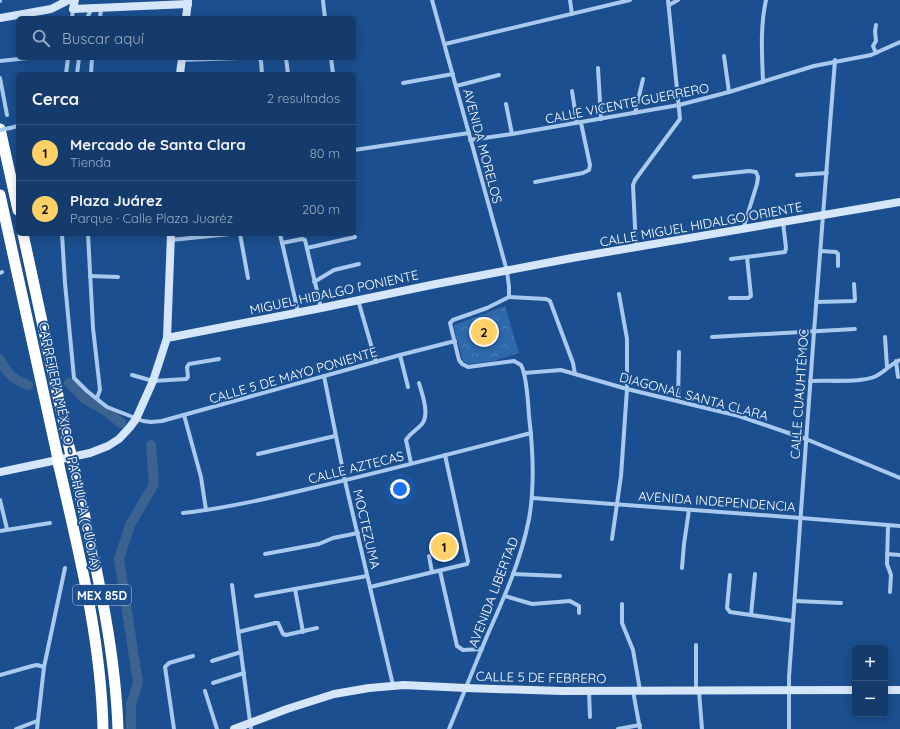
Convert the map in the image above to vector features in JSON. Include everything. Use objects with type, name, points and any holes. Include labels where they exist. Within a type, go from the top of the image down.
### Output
[{"type":"highway","points":[[3,129],[16,199]]},
{"type":"highway","name":"CARRETERA MÉXICO - PACHUCA (CUOTA)","points":[[0,195],[94,628],[100,678],[103,729]]},
{"type":"highway","name":"CARRETERA MÉXICO - PACHUCA (CUOTA)","points":[[23,236],[106,619],[113,664],[118,729]]},
{"type":"street","points":[[0,18],[51,9],[69,0]]},
{"type":"street","points":[[72,16],[75,0]]},
{"type":"street","name":"AVENIDA MORELOS","points":[[432,0],[507,271],[510,297]]},
{"type":"street","points":[[570,0],[572,14]]},
{"type":"street","points":[[445,44],[630,0]]},
{"type":"street","points":[[636,248],[634,185],[636,180],[678,123],[680,115],[668,0]]},
{"type":"street","points":[[668,6],[678,0]]},
{"type":"street","points":[[763,82],[762,22],[766,0]]},
{"type":"street","points":[[323,1],[325,16]]},
{"type":"street","points":[[73,9],[188,2],[186,16]]},
{"type":"street","points":[[89,16],[97,8]]},
{"type":"street","points":[[97,8],[99,16]]},
{"type":"street","points":[[876,25],[876,41],[873,46],[876,53]]},
{"type":"street","name":"CALLE VICENTE GUERRERO","points":[[470,140],[679,106],[835,60],[876,53],[900,42]]},
{"type":"street","points":[[724,56],[729,92]]},
{"type":"street","points":[[0,61],[16,59]]},
{"type":"street","points":[[66,72],[68,60]]},
{"type":"street","points":[[77,72],[79,60]]},
{"type":"street","points":[[91,72],[92,60]]},
{"type":"street","points":[[182,60],[183,72]]},
{"type":"street","points":[[260,60],[262,72]]},
{"type":"street","points":[[286,60],[288,72]]},
{"type":"street","points":[[331,60],[333,72]]},
{"type":"street","name":"CALLE CUAUHTÉMOC","points":[[789,729],[788,690],[835,60]]},
{"type":"street","points":[[598,68],[601,119]]},
{"type":"street","points":[[404,83],[453,74]]},
{"type":"street","points":[[456,86],[499,75]]},
{"type":"street","points":[[0,78],[7,115]]},
{"type":"street","points":[[634,113],[644,79]]},
{"type":"street","points":[[535,182],[583,173],[588,170],[590,165],[572,91]]},
{"type":"street","points":[[506,104],[512,134]]},
{"type":"street","points":[[3,129],[16,126]]},
{"type":"street","points":[[356,150],[469,133]]},
{"type":"street","points":[[694,178],[749,171],[756,172],[758,177],[757,184],[742,230]]},
{"type":"street","points":[[797,175],[827,173]]},
{"type":"street","name":"CALLE MIGUEL HIDALGO ORIENTE","points":[[507,271],[900,202]]},
{"type":"street","points":[[731,259],[747,258],[786,251],[783,222]]},
{"type":"street","name":"CALLE 5 DE MAYO PONIENTE","points":[[62,236],[74,375],[77,382],[105,406],[136,419],[156,422],[455,341]]},
{"type":"street","points":[[88,236],[93,328],[100,390],[97,398]]},
{"type":"street","points":[[0,472],[90,453],[108,446],[126,433],[136,419],[153,381],[167,338],[171,237],[191,236]]},
{"type":"street","points":[[240,236],[248,278]]},
{"type":"street","points":[[280,236],[298,313]]},
{"type":"street","points":[[307,248],[355,237]]},
{"type":"street","points":[[282,243],[304,238],[306,241],[321,308]]},
{"type":"street","points":[[821,251],[836,252],[838,254],[838,266]]},
{"type":"street","points":[[730,298],[748,298],[751,296],[747,258]]},
{"type":"street","points":[[314,282],[334,270],[360,264]]},
{"type":"street","name":"MIGUEL HIDALGO PONIENTE","points":[[167,338],[507,271]]},
{"type":"street","points":[[90,276],[118,277]]},
{"type":"street","points":[[816,302],[854,301],[854,284]]},
{"type":"street","points":[[612,539],[623,449],[627,388],[627,339],[619,294]]},
{"type":"street","points":[[455,341],[450,323],[452,321],[487,308],[510,297],[546,299],[550,301],[575,374]]},
{"type":"street","points":[[358,300],[376,362]]},
{"type":"street","points":[[712,337],[814,332],[855,328]]},
{"type":"street","points":[[884,337],[887,367]]},
{"type":"street","name":"AVENIDA LIBERTAD","points":[[449,729],[513,574],[525,535],[532,498],[531,433],[522,367],[519,363],[514,361],[468,368],[459,360],[455,341]]},
{"type":"street","points":[[678,400],[679,352]]},
{"type":"street","points":[[400,355],[408,387]]},
{"type":"street","points":[[132,375],[153,381],[186,379],[188,377],[187,367],[189,364],[219,359]]},
{"type":"street","points":[[810,381],[870,378],[881,373],[887,367],[898,361],[898,376]]},
{"type":"street","name":"DIAGONAL SANTA CLARA","points":[[524,373],[561,370],[739,416],[806,439],[900,478]]},
{"type":"street","name":"MOCTEZUMA","points":[[324,376],[345,480],[392,685]]},
{"type":"street","points":[[411,463],[406,440],[420,427],[425,419],[425,408],[419,383]]},
{"type":"street","points":[[184,415],[201,477],[206,510]]},
{"type":"street","name":"CALLE AZTECAS","points":[[183,512],[206,510],[273,497],[531,433]]},
{"type":"street","points":[[258,454],[336,436]]},
{"type":"street","points":[[370,587],[467,564],[468,561],[445,455]]},
{"type":"street","name":"AVENIDA INDEPENDENCIA","points":[[532,498],[900,526]]},
{"type":"street","points":[[0,500],[8,529]]},
{"type":"street","points":[[682,568],[689,510]]},
{"type":"street","points":[[0,531],[50,523]]},
{"type":"street","points":[[888,526],[887,564],[891,575],[890,592]]},
{"type":"street","points":[[266,554],[319,544],[333,538],[358,533]]},
{"type":"street","points":[[887,554],[900,555]]},
{"type":"street","points":[[429,556],[432,572]]},
{"type":"street","points":[[37,729],[44,666],[65,568]]},
{"type":"street","points":[[440,571],[457,646],[462,650],[482,649]]},
{"type":"street","points":[[513,574],[560,576]]},
{"type":"street","points":[[751,615],[755,574]]},
{"type":"street","points":[[730,575],[728,610],[732,613],[793,621]]},
{"type":"street","points":[[256,596],[367,576]]},
{"type":"street","points":[[232,585],[251,726]]},
{"type":"street","points":[[295,589],[302,632]]},
{"type":"street","points":[[505,596],[532,604],[571,602],[579,606],[579,614]]},
{"type":"street","points":[[795,601],[841,603]]},
{"type":"street","points":[[618,729],[640,727],[633,650],[622,623],[622,604]]},
{"type":"street","points":[[238,632],[275,623],[278,623],[284,635],[317,628]]},
{"type":"street","points":[[696,644],[697,690],[702,729]]},
{"type":"street","points":[[212,661],[241,652]]},
{"type":"street","points":[[174,729],[164,668],[165,665],[169,663],[193,656]]},
{"type":"street","points":[[0,675],[32,666],[44,666]]},
{"type":"street","points":[[213,683],[244,673]]},
{"type":"street","name":"CALLE 5 DE FEBRERO","points":[[234,729],[251,726],[294,706],[334,694],[392,685],[589,690],[852,690]]},
{"type":"street","points":[[589,690],[590,718]]},
{"type":"street","points":[[888,690],[900,690]]},
{"type":"street","points":[[205,691],[217,729]]},
{"type":"street","points":[[16,729],[37,721]]},
{"type":"green space","points":[[505,306],[519,353],[493,361],[468,364],[463,361],[454,325]]},
{"type":"waterway","points":[[0,359],[5,369],[11,375],[18,381],[28,385]]},
{"type":"waterway","points":[[69,383],[85,399],[105,410],[121,423]]},
{"type":"waterway","points":[[131,729],[131,704],[138,683],[119,559],[130,525],[154,484],[151,445]]},
{"type":"place","name":"Plaza Juárez","points":[[484,332]]},
{"type":"place","name":"Mercado de Santa Clara","points":[[444,547]]}]
